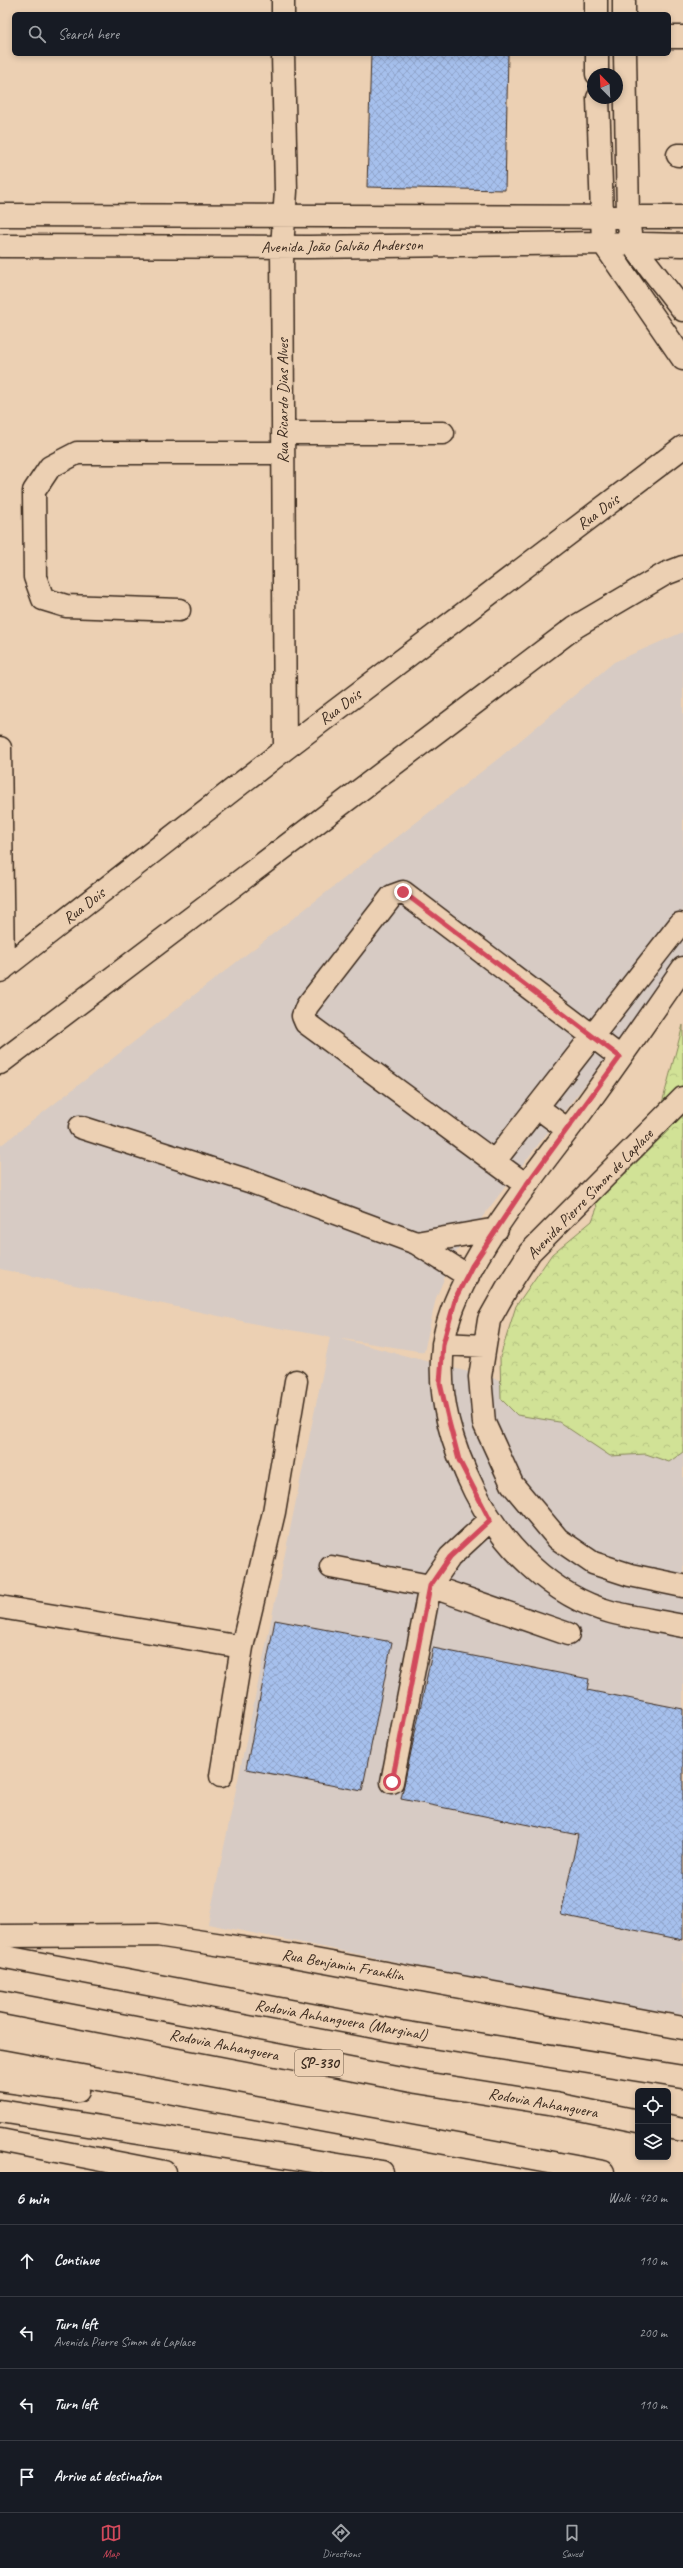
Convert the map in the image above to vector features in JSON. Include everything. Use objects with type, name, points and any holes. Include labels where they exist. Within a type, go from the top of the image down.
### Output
[{"type":"main road","points":[[283,0],[283,12]]},
{"type":"main road","points":[[596,0],[596,12]]},
{"type":"main road","points":[[624,0],[624,12]]},
{"type":"main road","points":[[671,37],[683,37]]},
{"type":"main road","name":"Rua Ricardo Dias Alves","points":[[283,56],[284,217],[282,247],[285,749]]},
{"type":"main road","points":[[597,56],[597,68]]},
{"type":"main road","points":[[623,68],[625,56]]},
{"type":"main road","points":[[598,104],[603,242],[683,360]]},
{"type":"main road","points":[[622,104],[628,216],[631,242],[683,310]]},
{"type":"main road","name":"Avenida João Galvão Anderson","points":[[0,215],[683,217]]},
{"type":"main road","name":"Avenida João Galvão Anderson","points":[[0,246],[282,247],[603,242],[683,245]]},
{"type":"main road","points":[[179,610],[66,606],[43,598],[36,577],[34,491],[50,467],[77,453],[283,443],[443,433]]},
{"type":"main road","name":"Rua Dois","points":[[1,970],[285,749],[683,447]]},
{"type":"main road","points":[[0,1063],[575,627],[665,574],[683,567]]},
{"type":"main road","points":[[0,748],[1,970]]},
{"type":"main road","points":[[526,1185],[306,1023],[304,1016],[307,1006],[387,902],[397,892],[403,892],[620,1057]]},
{"type":"main road","points":[[494,1162],[680,924]]},
{"type":"main road","points":[[683,968],[568,1130],[526,1185],[468,1276],[456,1297],[443,1344],[440,1383],[459,1460],[490,1520],[499,1533],[533,1568],[586,1603],[610,1612],[683,1626]]},
{"type":"main road","points":[[641,974],[666,993]]},
{"type":"main road","name":"Avenida Pierre Simon de Laplace","points":[[683,1098],[530,1252],[506,1288],[489,1320],[480,1377],[484,1423],[512,1484],[537,1517],[558,1538],[593,1563],[630,1575],[683,1586]]},
{"type":"main road","points":[[537,1107],[568,1130]]},
{"type":"main road","points":[[80,1127],[249,1181],[416,1243],[468,1276]]},
{"type":"main road","points":[[416,1243],[497,1229]]},
{"type":"main road","points":[[443,1344],[484,1346]]},
{"type":"main road","points":[[221,1776],[242,1647],[274,1512],[296,1380]]},
{"type":"main road","points":[[392,1782],[430,1586],[450,1557],[490,1520]]},
{"type":"main road","points":[[331,1567],[430,1586],[568,1634]]},
{"type":"main road","points":[[0,1607],[242,1647]]},
{"type":"main road","name":"Rua Benjamin Franklin","points":[[0,1936],[158,1935],[282,1954],[683,2028]]},
{"type":"main road","name":"Rodovia Anhanguera (Marginal)","points":[[0,1956],[401,2032],[683,2077]]},
{"type":"main road","name":"Rodovia Anhanguera","points":[[0,2002],[417,2082],[555,2104],[635,2120]]},
{"type":"main road","points":[[0,2062],[338,2125],[603,2172]]},
{"type":"main road","points":[[0,2080],[129,2099],[338,2125]]},
{"type":"main road","points":[[0,2111],[382,2172]]},
{"type":"main road","points":[[671,2128],[683,2130]]},
{"type":"main road","points":[[0,2140],[164,2172]]},
{"type":"shaded area","points":[[683,632],[683,960],[505,1187],[454,1255],[436,1298],[424,1352],[337,1338],[616,1410],[683,1398],[683,2015],[536,1990],[208,1924],[330,1337],[256,1324],[0,1269],[0,1146],[499,758],[614,662]]},
{"type":"green space","points":[[683,1025],[683,1452],[669,1462],[646,1454],[610,1456],[559,1422],[517,1415],[501,1399],[500,1357],[516,1306],[552,1254],[592,1221],[597,1208],[594,1192],[661,1107]]},
{"type":"building","points":[[371,56],[508,56],[505,190],[367,187]]},
{"type":"building","points":[[275,1620],[392,1642],[362,1791],[246,1769]]},
{"type":"building","points":[[433,1648],[589,1679],[587,1690],[683,1709],[683,1940],[561,1915],[578,1835],[401,1799]]},
{"type":"route","points":[[392,1782],[430,1586],[450,1557],[490,1520],[459,1460],[440,1383],[443,1344],[456,1297],[472,1266],[526,1185],[568,1130],[620,1057],[403,892]]}]
